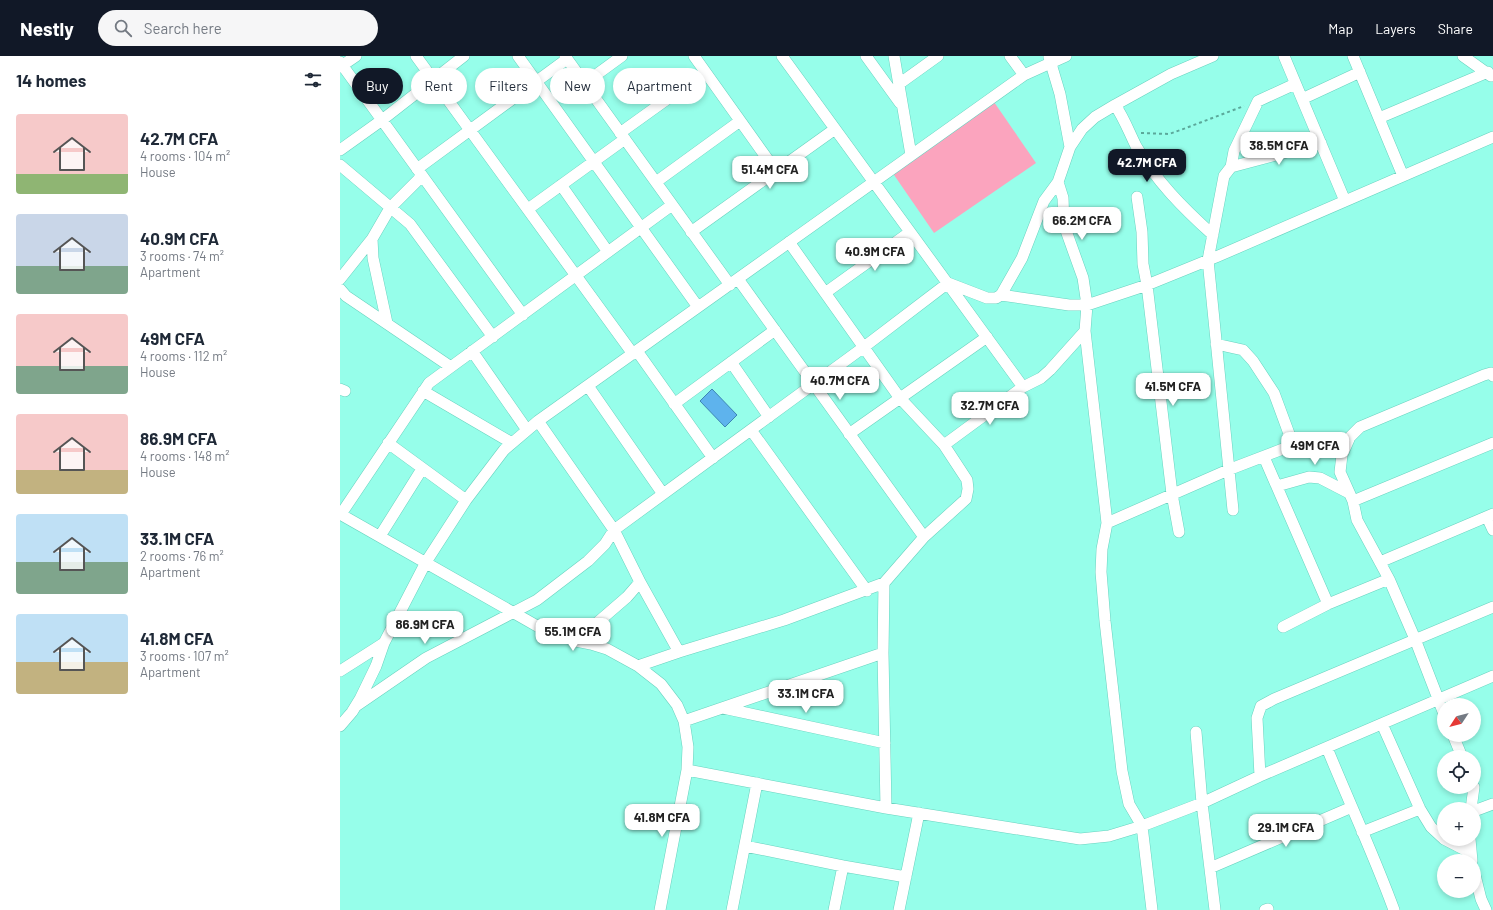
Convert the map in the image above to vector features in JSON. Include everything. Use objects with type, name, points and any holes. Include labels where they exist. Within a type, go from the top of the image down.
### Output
[{"type":"street","points":[[356,56],[341,65],[420,172],[522,315]]},
{"type":"street","points":[[416,56],[425,68]]},
{"type":"street","points":[[448,68],[464,56]]},
{"type":"street","points":[[518,56],[526,68]]},
{"type":"street","points":[[605,68],[622,56]]},
{"type":"street","points":[[694,56],[702,68]]},
{"type":"street","points":[[782,56],[1023,387]]},
{"type":"street","points":[[866,56],[902,105]]},
{"type":"street","points":[[894,56],[911,155]]},
{"type":"street","points":[[899,84],[938,56]]},
{"type":"street","points":[[1010,56],[1024,75]]},
{"type":"street","points":[[340,726],[356,706],[376,666],[384,643],[426,562],[466,500],[504,450],[538,421],[1024,75],[1049,60],[1066,56]]},
{"type":"street","points":[[948,283],[987,298],[996,298],[1002,295],[1022,258],[1044,201],[1058,182],[1070,147],[1082,129],[1095,117],[1115,104],[1171,74],[1211,56]]},
{"type":"street","points":[[1284,56],[1346,201]]},
{"type":"street","points":[[1353,56],[1403,176]]},
{"type":"street","points":[[1463,56],[1490,75]]},
{"type":"street","points":[[542,77],[566,57],[574,68]]},
{"type":"street","points":[[1049,60],[1060,94],[1070,147]]},
{"type":"street","points":[[1302,99],[1360,72]]},
{"type":"street","points":[[706,73],[776,171]]},
{"type":"street","points":[[1379,118],[1490,75]]},
{"type":"street","points":[[1233,510],[1208,260],[1224,176],[1231,167],[1234,151],[1258,101],[1295,84]]},
{"type":"street","points":[[542,90],[698,307]]},
{"type":"street","points":[[340,150],[382,120],[411,97]]},
{"type":"street","points":[[451,104],[576,276],[674,404],[713,458]]},
{"type":"street","points":[[340,279],[372,238],[390,208],[420,172],[470,131],[506,104]]},
{"type":"street","points":[[599,104],[691,232],[775,330],[924,536]]},
{"type":"street","points":[[528,209],[593,161],[622,136],[664,104]]},
{"type":"street","points":[[1115,104],[1124,117],[1136,145],[1170,194],[1213,235]]},
{"type":"street","points":[[656,182],[740,121]]},
{"type":"street","points":[[691,232],[835,129]]},
{"type":"street","points":[[1002,295],[1069,305],[1087,305],[1147,285],[1208,260],[1493,137]]},
{"type":"street","points":[[1231,167],[1321,143]]},
{"type":"street","points":[[340,165],[410,224],[492,337]]},
{"type":"street","points":[[1058,182],[1063,198],[1064,225],[1083,278],[1087,305],[1085,331],[1107,523],[1102,549],[1101,572],[1105,621],[1122,771],[1129,804],[1142,826],[1152,910]]},
{"type":"street","points":[[561,185],[608,252]]},
{"type":"street","points":[[1137,197],[1142,232],[1143,264],[1147,285],[1172,494],[1179,532]]},
{"type":"street","points":[[660,910],[687,770],[688,747],[684,721],[677,705],[670,695],[661,684],[638,666],[607,649],[576,641],[542,628],[340,514],[429,384],[672,205]]},
{"type":"street","points":[[826,293],[910,232]]},
{"type":"street","points":[[372,238],[373,258],[387,323]]},
{"type":"street","points":[[638,666],[784,620],[867,591],[884,583],[924,536],[966,500],[968,489],[967,480],[944,445],[900,397],[789,242]]},
{"type":"street","points":[[356,706],[426,658],[537,600],[588,561],[605,544],[614,530],[864,347],[948,283]]},
{"type":"street","points":[[340,289],[346,296],[451,367]]},
{"type":"street","points":[[674,404],[775,330]]},
{"type":"street","points":[[944,445],[1023,387],[1041,378],[1085,331]]},
{"type":"street","points":[[849,434],[987,337]]},
{"type":"street","points":[[1107,523],[1228,470],[1288,447],[1291,439],[1274,393],[1253,361],[1243,350],[1216,344]]},
{"type":"street","points":[[472,351],[527,430]]},
{"type":"street","points":[[731,362],[769,417]]},
{"type":"street","points":[[1438,698],[1389,579],[1357,520],[1351,497],[1340,472],[1342,455],[1350,437],[1360,427],[1484,375],[1491,373],[1493,376]]},
{"type":"street","points":[[588,386],[663,494]]},
{"type":"street","points":[[423,391],[512,443]]},
{"type":"street","points":[[538,421],[614,530],[640,582],[679,652]]},
{"type":"street","points":[[751,430],[867,591]]},
{"type":"street","points":[[388,443],[466,500]]},
{"type":"street","points":[[1351,497],[1493,443]]},
{"type":"street","points":[[1264,457],[1328,604]]},
{"type":"street","points":[[380,536],[422,468]]},
{"type":"street","points":[[1277,486],[1309,477],[1320,478],[1351,497]]},
{"type":"street","points":[[1380,562],[1490,516],[1493,530]]},
{"type":"street","points":[[1283,627],[1328,604],[1389,579]]},
{"type":"street","points":[[576,641],[627,597],[640,582]]},
{"type":"street","points":[[884,583],[883,653],[886,808]]},
{"type":"street","points":[[1260,776],[1257,718],[1261,706],[1274,699],[1493,607]]},
{"type":"street","points":[[340,671],[384,643]]},
{"type":"street","points":[[684,721],[883,653]]},
{"type":"street","points":[[1440,698],[1493,676]]},
{"type":"street","points":[[687,770],[886,808],[1080,839],[1109,836],[1142,826],[1202,803],[1260,776],[1437,699]]},
{"type":"street","points":[[722,708],[885,743]]},
{"type":"street","points":[[1382,724],[1420,809],[1431,828],[1437,833]]},
{"type":"street","points":[[1196,732],[1202,803],[1215,910]]},
{"type":"street","points":[[1327,748],[1378,866],[1394,910]]},
{"type":"street","points":[[732,910],[757,783]]},
{"type":"street","points":[[1481,808],[1493,804]]},
{"type":"street","points":[[1210,868],[1352,807]]},
{"type":"street","points":[[1362,832],[1420,809]]},
{"type":"street","points":[[899,910],[919,813]]},
{"type":"street","points":[[745,846],[906,877]]},
{"type":"street","points":[[1454,846],[1466,854]]},
{"type":"street","points":[[834,910],[843,866]]},
{"type":"street","points":[[1481,898],[1486,910]]},
{"type":"path","points":[[1130,132],[1169,134],[1258,101]]},
{"type":"shaded area","points":[[994,102],[1036,163],[934,233],[892,172]]},
{"type":"building","points":[[712,389],[737,415],[725,427],[700,401]]}]
